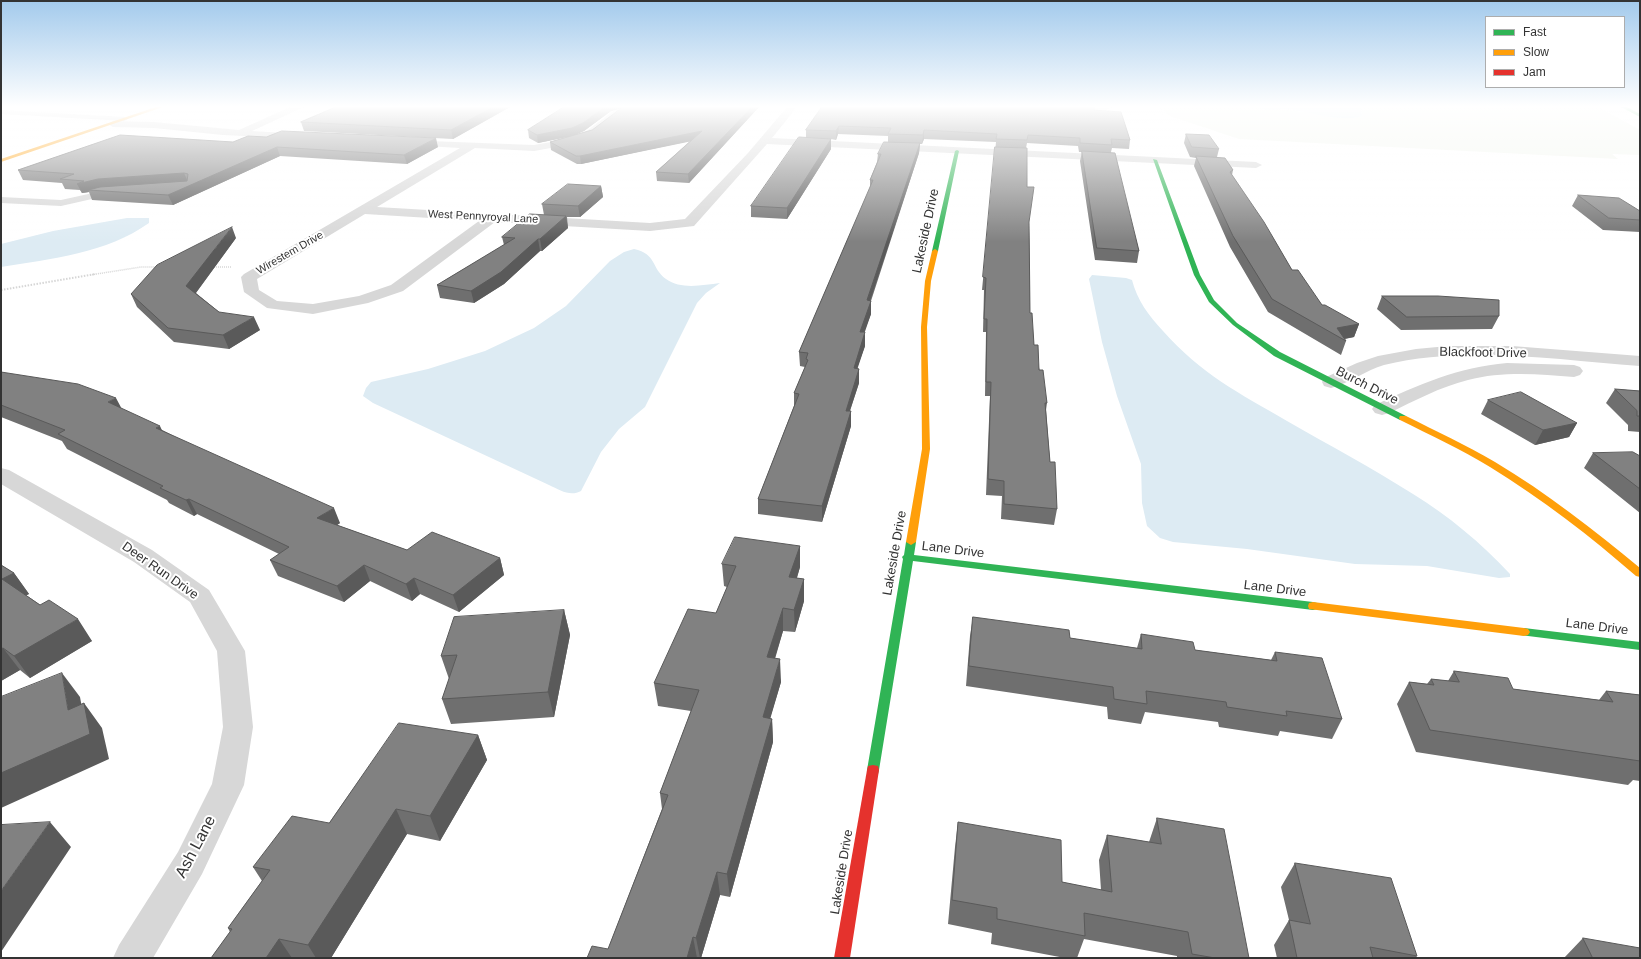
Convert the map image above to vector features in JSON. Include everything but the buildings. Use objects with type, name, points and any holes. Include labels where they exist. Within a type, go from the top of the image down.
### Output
[{"type":"street","points":[[1,161],[29,152]]},
{"type":"street","name":"Wirestem Drive","points":[[461,152],[249,277],[252,292],[273,305],[313,309],[362,300],[398,288],[492,218]]},
{"type":"street","name":"West Pennyroyal Lane","points":[[362,210],[650,227],[689,223],[754,152]]},
{"type":"street","name":"Lakeside Drive","points":[[842,958],[926,448],[924,328],[928,281],[957,152]]},
{"type":"street","points":[[974,152],[1256,165]]},
{"type":"street","name":"Burch Drive","points":[[1155,160],[1197,275],[1211,301],[1235,324],[1277,354],[1382,409],[1469,451],[1543,497],[1615,552],[1640,574]]},
{"type":"street","name":"Blackfoot Drive","points":[[1331,382],[1383,360],[1432,352],[1491,351],[1640,361]]},
{"type":"street","name":"Blackfoot Drive","points":[[1382,409],[1432,385],[1467,374],[1504,369],[1562,370],[1640,376]]},
{"type":"street","name":"Deer Run Drive","points":[[1,475],[143,556],[200,596],[230,651],[238,727]]},
{"type":"street","name":"Lane Drive","points":[[907,558],[1640,646]]},
{"type":"street","name":"Ash Lane","points":[[132,958],[190,863],[228,785],[238,727]]},
{"type":"lane","points":[[1,200],[60,203],[123,191]]},
{"type":"path","points":[[1,290],[141,267],[165,267]]},
{"type":"path","points":[[211,267],[234,267]]},
{"type":"shaded area","points":[[1481,152],[1640,152],[1640,155],[1612,154],[1618,159]]},
{"type":"shaded area","points":[[127,218],[149,218],[149,223],[133,233],[97,248],[59,257],[1,267],[1,244],[53,231]]},
{"type":"shaded area","points":[[634,249],[647,254],[661,275],[678,285],[699,286],[720,283],[706,293],[697,303],[645,407],[619,429],[601,452],[581,491],[577,493],[569,493],[561,491],[373,403],[363,396],[366,388],[371,382],[428,369],[485,351],[534,328],[566,306],[610,261],[624,252]]},
{"type":"shaded area","points":[[1092,275],[1126,278],[1132,280],[1140,301],[1153,320],[1177,346],[1206,371],[1221,382],[1398,484],[1426,502],[1476,541],[1510,574],[1510,577],[1499,578],[1427,566],[1355,564],[1247,549],[1173,542],[1160,538],[1147,526],[1142,503],[1141,464],[1117,396],[1102,342],[1089,279]]},
{"type":"traffic: fast","points":[[935,251],[957,152]]},
{"type":"traffic: fast","points":[[1155,160],[1197,275],[1211,301],[1235,324],[1277,354],[1403,418]]},
{"type":"traffic: fast","points":[[873,770],[911,542]]},
{"type":"traffic: fast","points":[[907,557],[1313,606]]},
{"type":"traffic: fast","points":[[1524,632],[1640,646]]},
{"type":"traffic: slow","points":[[1,161],[28,152]]},
{"type":"traffic: slow","points":[[911,542],[926,449],[924,327],[928,281],[935,251]]},
{"type":"traffic: slow","points":[[1403,418],[1469,451],[1514,478],[1558,508],[1600,540],[1640,574]]},
{"type":"traffic: slow","points":[[1313,606],[1524,632]]},
{"type":"traffic: jam","points":[[842,958],[873,770]]}]
